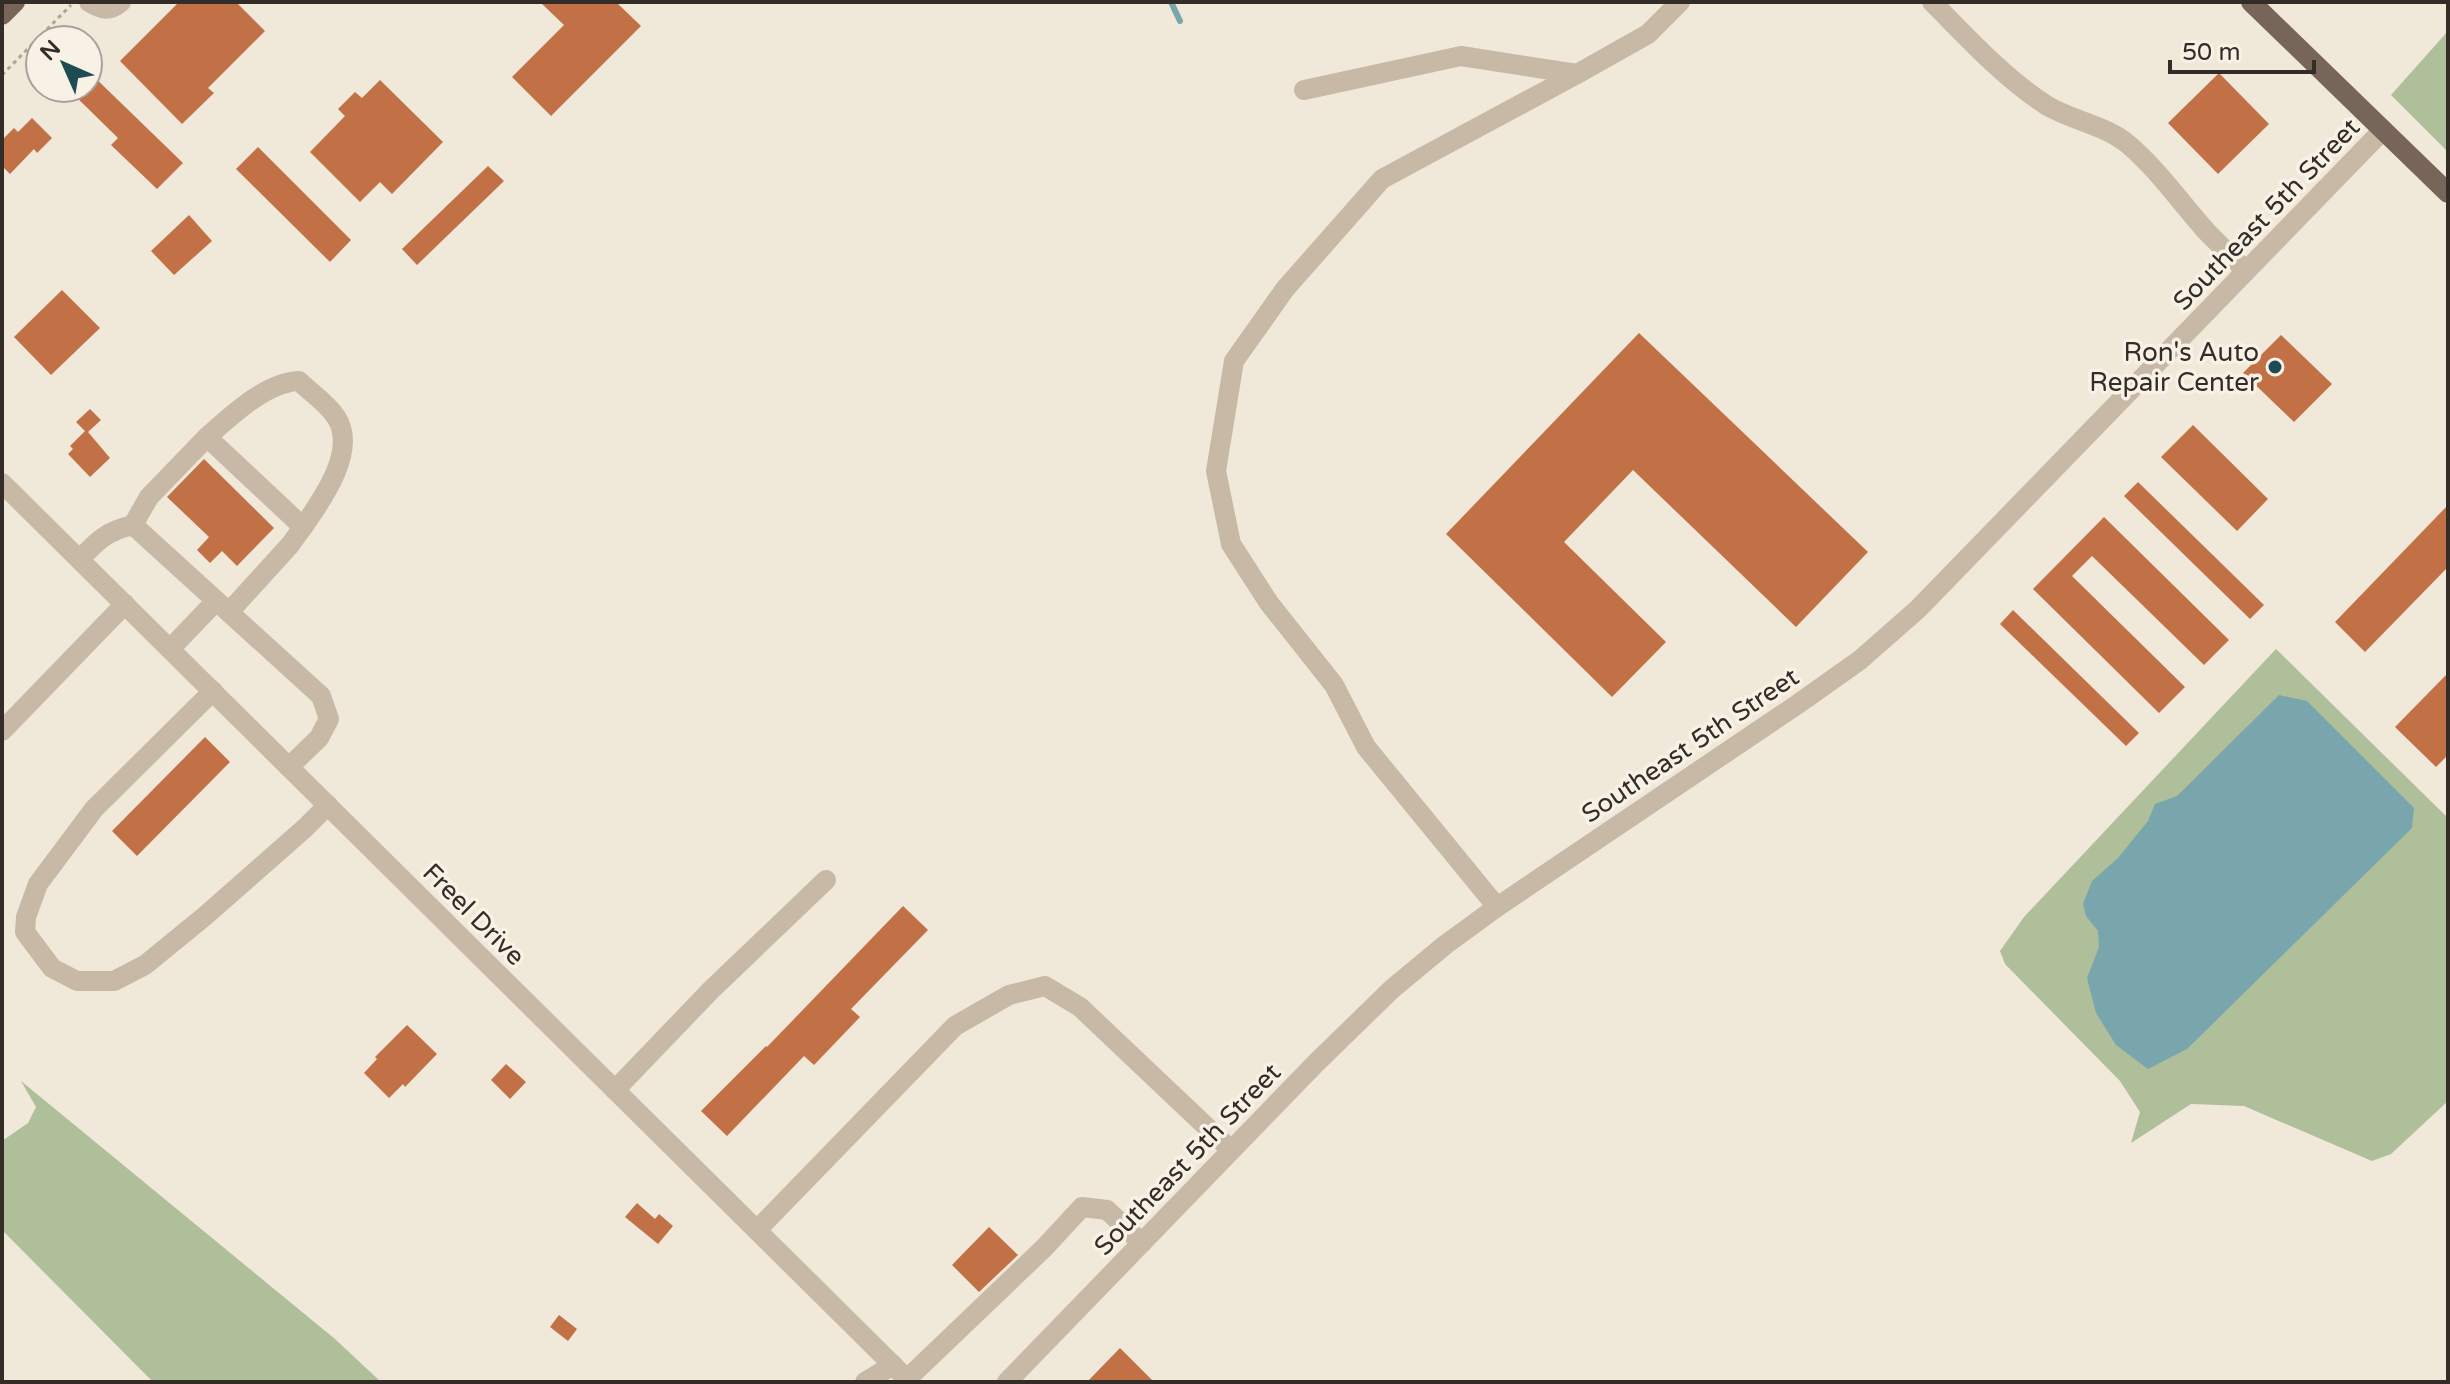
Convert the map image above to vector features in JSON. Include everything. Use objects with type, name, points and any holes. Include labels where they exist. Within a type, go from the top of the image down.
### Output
[{"type":"main road","points":[[2,15],[15,2]]},
{"type":"main road","points":[[2251,2],[2448,193]]},
{"type":"street","points":[[89,2],[102,10],[121,2]]},
{"type":"street","points":[[1497,907],[1366,747],[1334,685],[1269,603],[1231,544],[1216,471],[1234,361],[1285,289],[1382,179],[1648,34],[1680,2]]},
{"type":"street","points":[[1932,2],[2026,91],[2049,107],[2127,143],[2168,183],[2207,232],[2246,271]]},
{"type":"street","points":[[1304,90],[1461,56],[1577,74]]},
{"type":"street","name":"Southeast 5th Street","points":[[1007,1382],[1392,989],[1497,907],[1860,660],[1918,609],[2383,130]]},
{"type":"street","points":[[80,559],[113,530],[133,525],[149,497],[239,409],[284,382],[299,381],[308,389],[337,418],[343,442],[331,487],[290,545],[170,649]]},
{"type":"street","points":[[207,437],[303,527]]},
{"type":"street","name":"Freel Drive","points":[[2,483],[903,1375]]},
{"type":"street","points":[[133,525],[321,696],[329,719],[319,738],[289,767]]},
{"type":"street","points":[[2,731],[125,604]]},
{"type":"street","points":[[213,691],[94,809],[38,884],[26,917],[25,932],[52,968],[77,981],[114,981],[145,965],[205,916],[328,805]]},
{"type":"street","points":[[615,1090],[711,990],[826,880]]},
{"type":"street","points":[[757,1230],[955,1026],[1009,995],[1045,986],[1080,1007],[1231,1150]]},
{"type":"street","points":[[865,1382],[903,1375],[1044,1248],[1082,1207],[1107,1210],[1142,1243]]},
{"type":"path","points":[[2,75],[74,2]]},
{"type":"green space","points":[[2448,31],[2448,152],[2391,95]]},
{"type":"green space","points":[[2276,649],[2448,818],[2448,1101],[2391,1154],[2372,1161],[2244,1106],[2191,1104],[2131,1143],[2140,1112],[2120,1081],[2005,964],[2000,951],[2024,917]]},
{"type":"green space","points":[[21,1081],[335,1339],[381,1382],[153,1382],[2,1230],[2,1141],[28,1123],[36,1107]]},
{"type":"water","points":[[2279,695],[2307,701],[2414,808],[2412,828],[2187,1049],[2148,1069],[2116,1045],[2096,1013],[2087,978],[2099,947],[2098,931],[2086,916],[2083,904],[2092,881],[2118,858],[2148,821],[2155,804],[2177,796]]},
{"type":"building","points":[[179,2],[236,2],[265,31],[208,88],[214,93],[182,124],[120,61]]},
{"type":"building","points":[[540,2],[616,2],[641,26],[551,116],[512,77],[564,25]]},
{"type":"building","points":[[2219,73],[2269,124],[2218,174],[2168,123]]},
{"type":"building","points":[[380,80],[443,142],[392,194],[380,182],[360,202],[310,152],[345,116],[338,109],[355,92],[362,98]]},
{"type":"building","points":[[104,86],[183,163],[157,189],[111,145],[118,138],[83,104],[104,104]]},
{"type":"building","points":[[32,118],[52,138],[37,153],[34,149],[10,174],[2,166],[2,140],[14,128],[18,132]]},
{"type":"building","points":[[258,147],[351,240],[330,262],[236,169]]},
{"type":"building","points":[[488,166],[504,181],[417,265],[402,249]]},
{"type":"building","points":[[189,215],[212,241],[174,275],[151,251]]},
{"type":"building","points":[[62,290],[100,328],[51,375],[14,337]]},
{"type":"building","points":[[1639,333],[1868,552],[1796,627],[1633,470],[1564,542],[1666,642],[1612,697],[1446,534]]},
{"type":"building","points":[[2281,335],[2332,384],[2294,422],[2243,373]]},
{"type":"building","points":[[90,409],[101,420],[88,432],[110,458],[90,477],[68,454],[73,449],[70,446],[85,431],[76,422]]},
{"type":"building","points":[[2193,425],[2268,499],[2237,531],[2161,457]]},
{"type":"building","points":[[204,459],[274,528],[237,566],[222,551],[210,563],[197,550],[209,537],[167,497]]},
{"type":"building","points":[[2138,482],[2264,605],[2250,619],[2124,496]]},
{"type":"building","points":[[2448,505],[2448,567],[2365,652],[2335,622]]},
{"type":"building","points":[[2104,517],[2229,640],[2204,665],[2092,556],[2072,576],[2185,687],[2159,713],[2033,589]]},
{"type":"building","points":[[2013,610],[2139,733],[2126,746],[2000,624]]},
{"type":"building","points":[[2448,673],[2448,755],[2436,767],[2395,727]]},
{"type":"building","points":[[205,737],[230,762],[137,856],[112,831]]},
{"type":"building","points":[[903,906],[928,930],[851,1009],[860,1017],[814,1065],[804,1056],[727,1136],[701,1111]]},
{"type":"building","points":[[407,1025],[437,1054],[405,1087],[403,1084],[389,1098],[364,1073],[377,1059],[375,1057]]},
{"type":"building","points":[[506,1064],[526,1082],[510,1099],[491,1080]]},
{"type":"building","points":[[637,1203],[655,1219],[659,1214],[673,1226],[658,1244],[625,1217]]},
{"type":"building","points":[[989,1227],[1018,1255],[979,1292],[952,1265]]},
{"type":"building","points":[[559,1315],[577,1329],[568,1341],[550,1327]]},
{"type":"building","points":[[1120,1348],[1154,1382],[1087,1382]]},
{"type":"waterway","points":[[1171,2],[1180,21]]},
{"type":"place","name":"Ron's Auto Repair Center","points":[[2275,367]]}]
